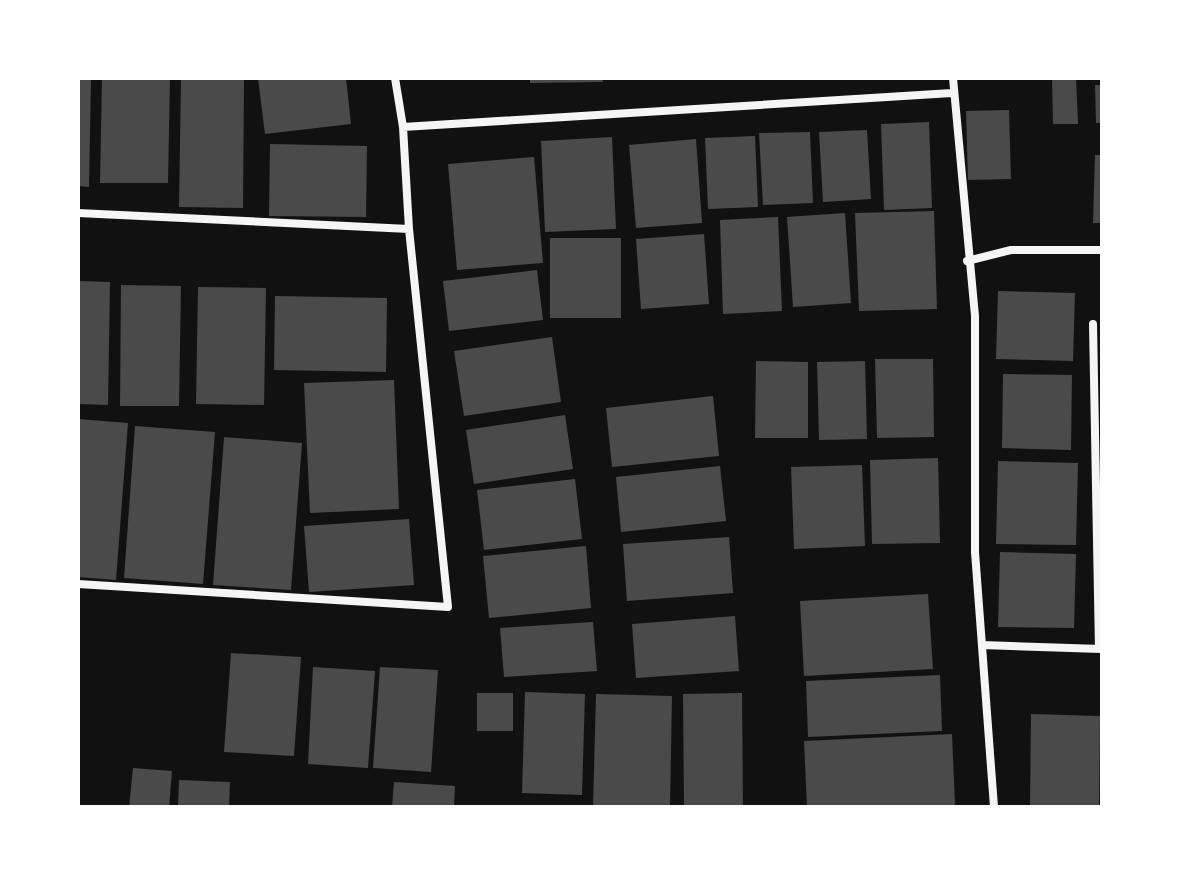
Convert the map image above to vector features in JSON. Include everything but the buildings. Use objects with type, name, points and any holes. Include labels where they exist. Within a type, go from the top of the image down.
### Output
[{"type":"street","points":[[78,584],[448,607],[409,229],[403,127],[395,78]]},
{"type":"street","points":[[953,78],[967,261],[975,316],[975,552],[994,807]]},
{"type":"street","points":[[403,127],[952,93]]},
{"type":"street","points":[[78,213],[409,229]]},
{"type":"street","points":[[967,261],[1011,250],[1102,250]]},
{"type":"street","points":[[982,645],[1101,650],[1093,324]]}]
